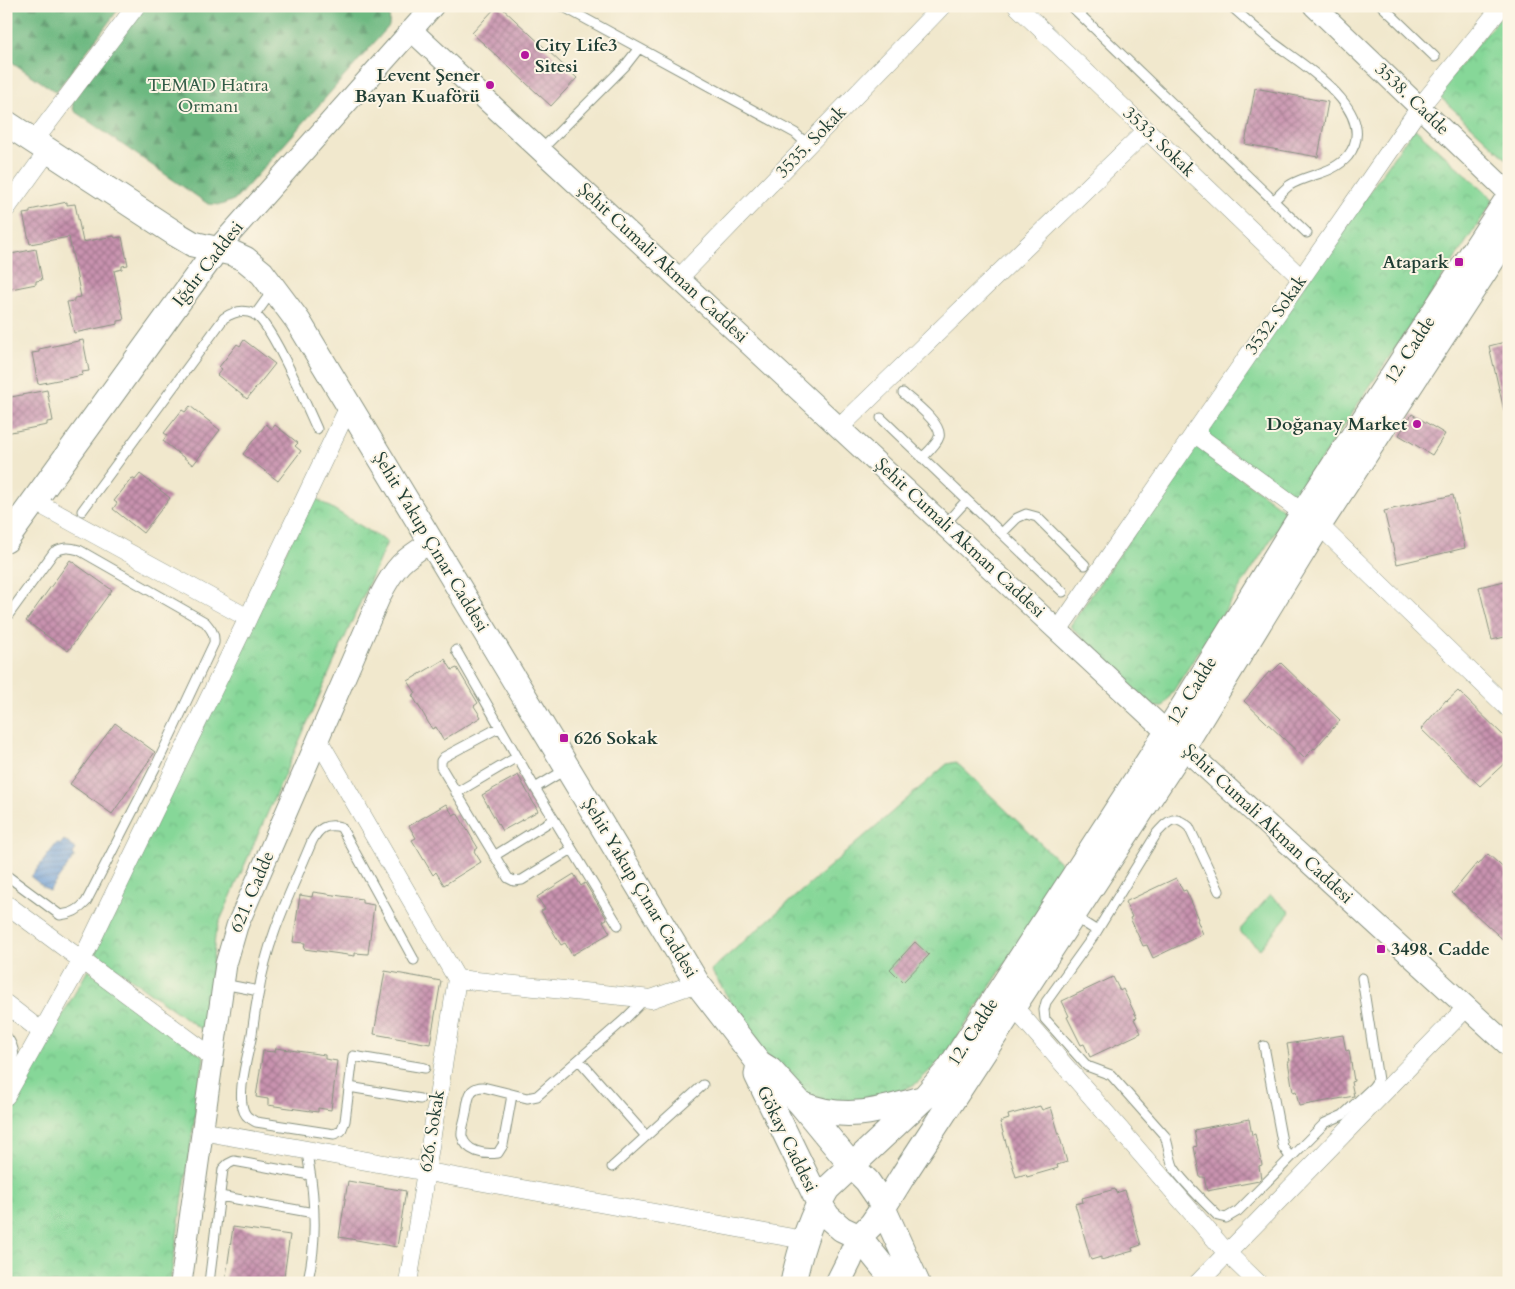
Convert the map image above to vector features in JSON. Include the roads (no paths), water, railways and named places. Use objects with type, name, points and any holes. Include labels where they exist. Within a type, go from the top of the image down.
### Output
[{"type":"main road","name":"Şehit Yakup Çınar Caddesi","points":[[6,123],[193,244],[246,259],[262,273],[298,321],[697,983],[760,1063]]},
{"type":"main road","name":"12. Cadde","points":[[883,1208],[1073,915],[1176,739],[1509,198]]},
{"type":"main road","name":"12. Cadde","points":[[1311,519],[1509,234]]},
{"type":"main road","name":"Iğdır Caddesi","points":[[6,540],[216,250]]},
{"type":"main road","name":"12. Cadde","points":[[852,1166],[924,1098],[949,1069],[1176,739]]},
{"type":"main road","name":"Gökay Caddesi","points":[[819,1203],[757,1076],[760,1063],[770,1070],[801,1104],[852,1166]]},
{"type":"main road","points":[[801,1104],[812,1108],[848,1114],[877,1110],[924,1098]]},
{"type":"main road","points":[[793,1283],[804,1240],[819,1203],[833,1182],[852,1166],[873,1188],[917,1283]]},
{"type":"main road","points":[[819,1203],[828,1217],[842,1229],[858,1237],[896,1283]]},
{"type":"main road","points":[[838,1283],[850,1261],[858,1237],[872,1224],[883,1208]]},
{"type":"street","points":[[6,209],[41,146],[136,6]]},
{"type":"street","name":"3535. Sokak","points":[[679,278],[942,6]]},
{"type":"street","name":"3533. Sokak","points":[[1017,6],[1301,278]]},
{"type":"street","name":"3538. Cadde","points":[[1314,6],[1509,193]]},
{"type":"street","name":"3532. Sokak","points":[[1059,629],[1420,107],[1502,6]]},
{"type":"street","name":"Iğdır Caddesi","points":[[216,250],[412,30],[425,9]]},
{"type":"street","name":"Şehit Cumali Akman Caddesi","points":[[412,30],[1509,1046]]},
{"type":"street","points":[[840,427],[1147,130]]},
{"type":"street","points":[[6,1096],[82,960],[349,406]]},
{"type":"street","points":[[1194,433],[1311,519],[1509,709]]},
{"type":"street","points":[[34,501],[248,618]]},
{"type":"street","name":"621. Cadde","points":[[181,1283],[226,964],[237,926],[390,575],[408,556],[431,542]]},
{"type":"street","points":[[318,739],[457,979],[641,998],[654,998],[697,983]]},
{"type":"street","points":[[6,904],[212,1057]]},
{"type":"street","name":"626. Sokak","points":[[408,1283],[457,979]]},
{"type":"street","points":[[6,1004],[42,1032]]},
{"type":"street","points":[[1013,1006],[1227,1252],[1258,1283]]},
{"type":"street","points":[[1198,1283],[1320,1143],[1467,1007]]},
{"type":"street","points":[[201,1131],[804,1240]]},
{"type":"lane","points":[[562,6],[795,133],[808,144]]},
{"type":"lane","points":[[1071,6],[1306,233]]},
{"type":"lane","points":[[1231,6],[1266,37],[1330,86],[1348,108],[1355,124],[1356,142],[1347,157],[1327,171],[1290,185],[1274,202]]},
{"type":"lane","points":[[1382,6],[1435,57]]},
{"type":"lane","points":[[541,150],[626,66],[639,48]]},
{"type":"lane","points":[[255,315],[274,289]]},
{"type":"lane","points":[[82,512],[224,318],[233,313],[245,312],[255,315],[276,342],[317,428]]},
{"type":"lane","points":[[903,393],[935,422],[940,432],[939,438],[922,458]]},
{"type":"lane","points":[[881,418],[1063,592]]},
{"type":"lane","points":[[945,524],[966,501]]},
{"type":"lane","points":[[1002,533],[1017,518],[1026,514],[1037,518],[1085,566]]},
{"type":"lane","points":[[6,618],[54,552],[62,548],[71,547],[205,622],[212,629],[214,643],[156,768],[86,902],[79,909],[60,915],[6,875]]},
{"type":"lane","points":[[456,650],[535,788],[618,924]]},
{"type":"lane","points":[[500,727],[444,757],[441,761],[441,767],[456,793],[508,878],[514,882],[522,880],[572,849]]},
{"type":"lane","points":[[456,793],[518,757]]},
{"type":"lane","points":[[535,788],[568,768]]},
{"type":"lane","points":[[494,856],[554,818]]},
{"type":"lane","points":[[1220,892],[1190,827],[1182,821],[1175,819],[1168,822],[1157,833],[1097,931],[1046,1002],[1044,1010],[1044,1019],[1087,1066],[1111,1075],[1164,1136],[1174,1168],[1218,1216],[1226,1218],[1238,1211],[1290,1158],[1320,1143],[1325,1123],[1343,1115],[1374,1087],[1378,1080],[1362,978]]},
{"type":"lane","points":[[414,960],[341,827],[325,826],[318,830],[270,942],[262,967],[252,1036],[245,1063],[242,1105],[246,1115],[256,1122],[334,1134],[341,1131],[345,1121],[354,1056],[425,1068]]},
{"type":"lane","points":[[1073,915],[1097,931]]},
{"type":"lane","points":[[223,984],[259,991]]},
{"type":"lane","points":[[512,1095],[503,1145],[498,1153],[491,1154],[474,1151],[466,1144],[462,1135],[468,1101],[472,1091],[483,1087],[527,1098],[537,1096],[640,1005],[641,998]]},
{"type":"lane","points":[[6,1036],[13,1049],[14,1060],[6,1073]]},
{"type":"lane","points":[[1264,1046],[1283,1147],[1290,1158]]},
{"type":"lane","points":[[579,1060],[646,1136]]},
{"type":"lane","points":[[612,1167],[703,1085]]},
{"type":"lane","points":[[349,1087],[420,1099]]},
{"type":"lane","points":[[307,1283],[311,1268],[314,1212],[308,1159]]},
{"type":"lane","points":[[209,1283],[223,1169],[234,1161],[310,1175]]},
{"type":"lane","points":[[220,1196],[314,1212]]},
{"type":"water","points":[[64,840],[76,849],[73,854],[75,856],[49,891],[31,877],[57,843],[60,845]]},
{"type":"place","name":"City Life3 Sitesi","points":[[525,55]]},
{"type":"place","name":"Levent Şener Bayan Kuaförü","points":[[490,85]]},
{"type":"place","name":"Atapark","points":[[1459,262]]},
{"type":"place","name":"Doğanay Market","points":[[1417,424]]},
{"type":"place","name":"626 Sokak","points":[[564,738]]},
{"type":"place","name":"3498. Cadde","points":[[1381,949]]},
{"type":"park label","name":"TEMAD Hatıra Ormanı","points":[[208,95]]}]
